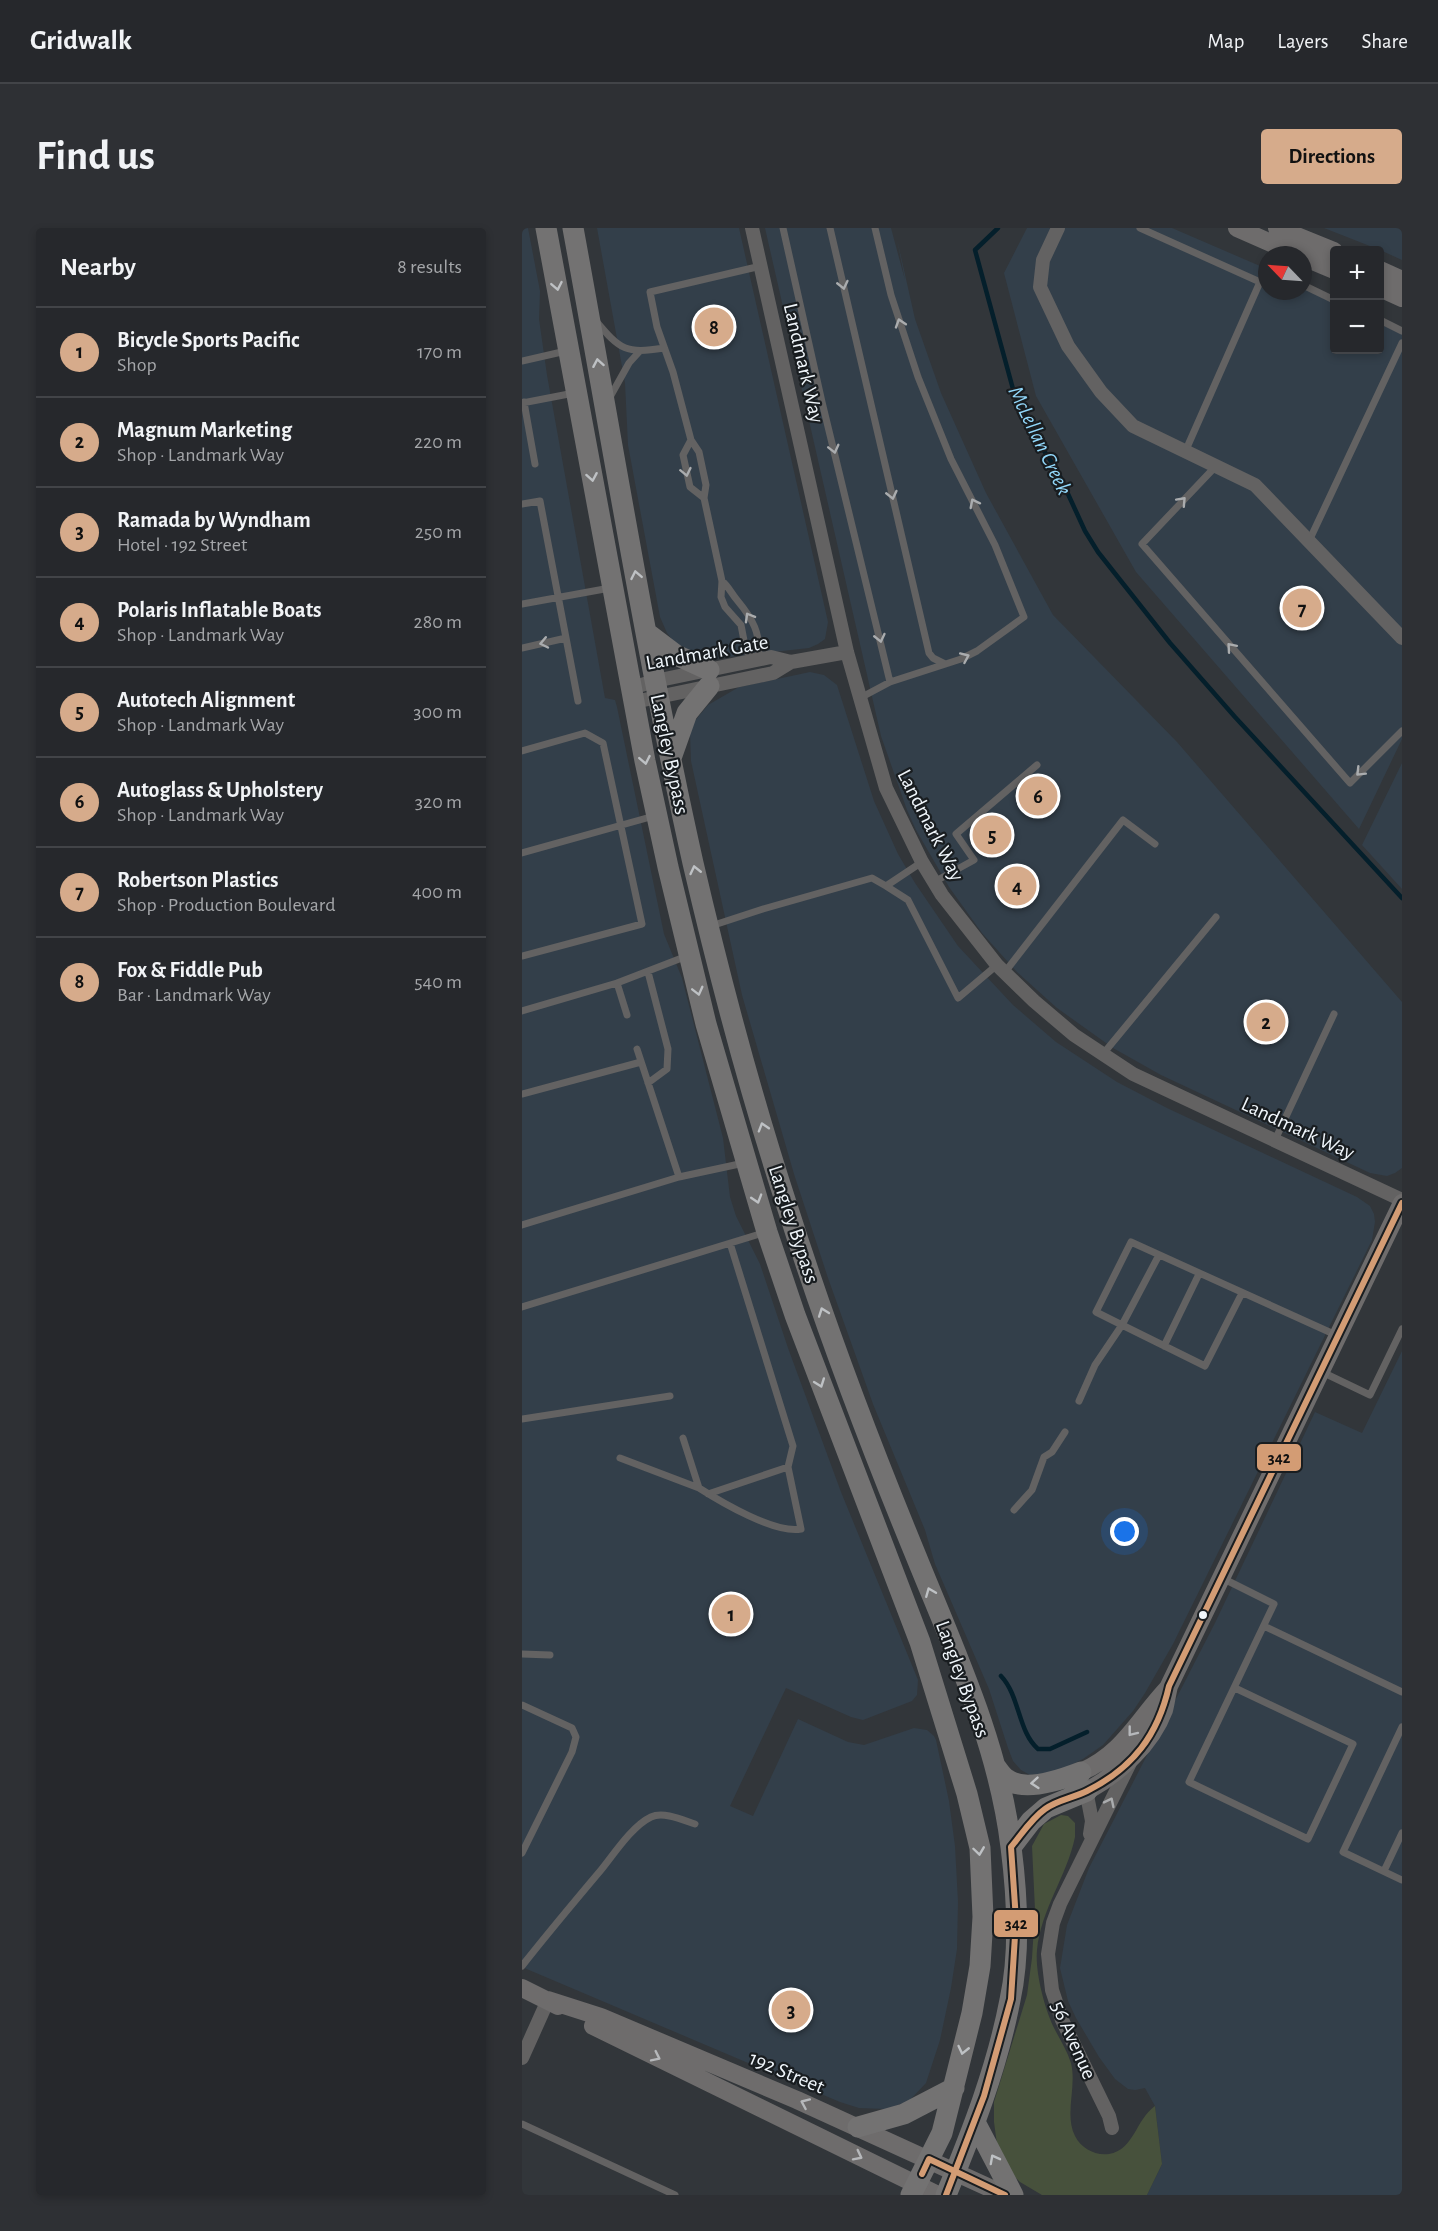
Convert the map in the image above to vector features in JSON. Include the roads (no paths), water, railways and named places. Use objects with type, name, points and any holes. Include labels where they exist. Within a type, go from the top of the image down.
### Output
[{"type":"highway","name":"Langley Bypass","points":[[546,228],[657,815],[706,1024],[768,1232],[836,1424],[920,1642],[967,1794],[980,1848],[983,1917],[980,1966],[972,2013],[942,2133],[914,2190]]},
{"type":"highway","name":"Langley Bypass","points":[[573,228],[671,758],[709,927],[747,1074],[787,1209],[817,1296],[865,1426],[973,1696],[995,1766],[1011,1847],[1016,1887],[1012,1995],[976,2124],[946,2195]]},
{"type":"highway","points":[[647,633],[709,678],[687,713],[671,758]]},
{"type":"highway","points":[[995,1766],[1010,1782],[1021,1785],[1084,1782]]},
{"type":"highway","points":[[1011,1847],[1031,1821],[1084,1782]]},
{"type":"highway","points":[[858,2127],[904,2114],[954,2088]]},
{"type":"highway","points":[[976,2124],[1014,2195]]},
{"type":"main road","points":[[1237,228],[1278,246]]},
{"type":"main road","points":[[1277,228],[1330,249]]},
{"type":"main road","points":[[1312,261],[1330,268]]},
{"type":"main road","points":[[1384,272],[1402,280]]},
{"type":"main road","points":[[1384,290],[1402,298]]},
{"type":"main road","name":"56 Avenue","points":[[1084,1782],[1111,1755],[1169,1686],[1402,1202]]},
{"type":"main road","name":"56 Avenue","points":[[1084,1782],[1113,1775],[1133,1756],[1154,1729],[1164,1710],[1169,1686]]},
{"type":"main road","name":"192 Street","points":[[522,1988],[549,2000],[601,2017],[858,2127],[1005,2195]]},
{"type":"main road","name":"192 Street","points":[[549,2000],[596,2027],[914,2190],[938,2195]]},
{"type":"street","name":"Landmark Way","points":[[752,228],[847,652],[886,788],[934,882],[1001,968],[1034,1001],[1074,1035],[1133,1074],[1402,1202]]},
{"type":"street","points":[[1058,228],[1042,260],[1040,287],[1068,346],[1101,392],[1133,426],[1255,485],[1402,638]]},
{"type":"street","name":"Landmark Gate","points":[[633,695],[709,678],[772,673],[791,662],[847,652]]},
{"type":"street","name":"Landmark Gate","points":[[709,678],[771,657],[791,662]]},
{"type":"street","name":"56 Avenue","points":[[1112,2128],[1109,2116],[1062,2019],[1052,1990],[1048,1954],[1053,1923],[1133,1756]]},
{"type":"street","name":"56 Avenue","points":[[1084,1782],[1092,1821],[1087,1848]]},
{"type":"street","points":[[522,2058],[549,2000]]},
{"type":"lane","points":[[783,228],[822,402],[890,682]]},
{"type":"lane","points":[[830,228],[929,653],[933,658],[945,664]]},
{"type":"lane","points":[[860,698],[890,682],[961,659],[977,651],[1024,617],[995,544],[951,459],[918,378],[891,295],[875,228]]},
{"type":"lane","points":[[1140,228],[1258,279]]},
{"type":"lane","points":[[722,581],[732,590],[750,615],[760,650],[758,660],[746,651],[741,625],[722,601],[720,593],[722,581],[704,498],[706,485],[699,452],[691,440],[673,372],[657,327],[650,292],[761,266]]},
{"type":"lane","points":[[1312,289],[1330,298]]},
{"type":"lane","points":[[1185,452],[1258,295]]},
{"type":"lane","points":[[589,312],[609,337],[623,348],[639,352],[664,348]]},
{"type":"lane","points":[[1384,322],[1402,331]]},
{"type":"lane","points":[[1309,541],[1402,343]]},
{"type":"lane","points":[[522,361],[569,351]]},
{"type":"lane","points":[[606,407],[625,369],[639,352]]},
{"type":"lane","points":[[535,464],[523,403],[577,392]]},
{"type":"lane","points":[[691,440],[683,455],[690,488],[704,498]]},
{"type":"lane","points":[[1216,466],[1142,544],[1350,783],[1402,731]]},
{"type":"lane","points":[[522,504],[540,501],[578,701]]},
{"type":"lane","points":[[522,604],[613,587]]},
{"type":"lane","points":[[522,648],[566,638]]},
{"type":"lane","points":[[522,751],[585,733],[603,743],[642,924],[522,956]]},
{"type":"lane","points":[[934,882],[974,861],[956,834],[1036,765]]},
{"type":"lane","points":[[522,853],[657,815]]},
{"type":"lane","points":[[709,927],[872,878],[908,900],[958,998],[1001,968],[1123,820],[1155,844]]},
{"type":"lane","points":[[886,886],[922,862]]},
{"type":"lane","points":[[1103,1054],[1216,917]]},
{"type":"lane","points":[[522,1011],[617,983],[689,955]]},
{"type":"lane","points":[[648,972],[668,1049],[667,1069],[648,1083]]},
{"type":"lane","points":[[617,983],[627,1015]]},
{"type":"lane","points":[[1275,1140],[1334,1014]]},
{"type":"lane","points":[[636,1049],[679,1177]]},
{"type":"lane","points":[[522,1094],[641,1062]]},
{"type":"lane","points":[[522,1225],[679,1177],[746,1162]]},
{"type":"lane","points":[[522,1307],[768,1232]]},
{"type":"lane","points":[[1242,1293],[1205,1366],[1096,1312],[1131,1242],[1338,1336]]},
{"type":"lane","points":[[620,1458],[699,1488],[731,1508],[790,1532],[801,1529],[788,1467],[793,1446],[730,1243]]},
{"type":"lane","points":[[1079,1401],[1095,1365],[1122,1326],[1159,1255]]},
{"type":"lane","points":[[1164,1346],[1198,1274]]},
{"type":"lane","points":[[1322,1372],[1370,1395],[1402,1329]]},
{"type":"lane","points":[[522,1419],[670,1396]]},
{"type":"lane","points":[[1014,1510],[1032,1490],[1044,1457],[1052,1452],[1065,1432]]},
{"type":"lane","points":[[683,1438],[699,1488]]},
{"type":"lane","points":[[708,1494],[788,1467]]},
{"type":"lane","points":[[1222,1578],[1274,1604],[1189,1782],[1308,1839],[1353,1744],[1234,1688]]},
{"type":"lane","points":[[1264,1626],[1402,1692]]},
{"type":"lane","points":[[522,1654],[550,1655]]},
{"type":"lane","points":[[522,1705],[572,1728],[576,1737],[572,1752],[522,1853]]},
{"type":"lane","points":[[1402,1727],[1343,1852],[1402,1880]]},
{"type":"lane","points":[[522,1966],[564,1912],[641,1824],[651,1817],[661,1815],[696,1824]]},
{"type":"lane","points":[[1384,1871],[1402,1833]]},
{"type":"lane","points":[[522,2124],[675,2195]]},
{"type":"waterway","name":"McLellan Creek","points":[[998,228],[975,250],[1013,389],[1038,442],[1057,470],[1085,531],[1098,552],[1170,643],[1402,898]]},
{"type":"waterway","points":[[1001,1676],[1012,1693],[1026,1733],[1038,1749],[1050,1749],[1087,1732]]},
{"type":"place","name":"Fox & Fiddle Pub","points":[[714,327]]},
{"type":"place","name":"Robertson Plastics","points":[[1302,608]]},
{"type":"place","name":"Autoglass & Upholstery","points":[[1038,796]]},
{"type":"place","name":"Autotech Alignment","points":[[992,835]]},
{"type":"place","name":"Polaris Inflatable Boats","points":[[1017,886]]},
{"type":"place","name":"Magnum Marketing","points":[[1266,1022]]},
{"type":"place","name":"Bicycle Sports Pacific","points":[[731,1614]]},
{"type":"place","name":"Ramada by Wyndham","points":[[791,2010]]}]
